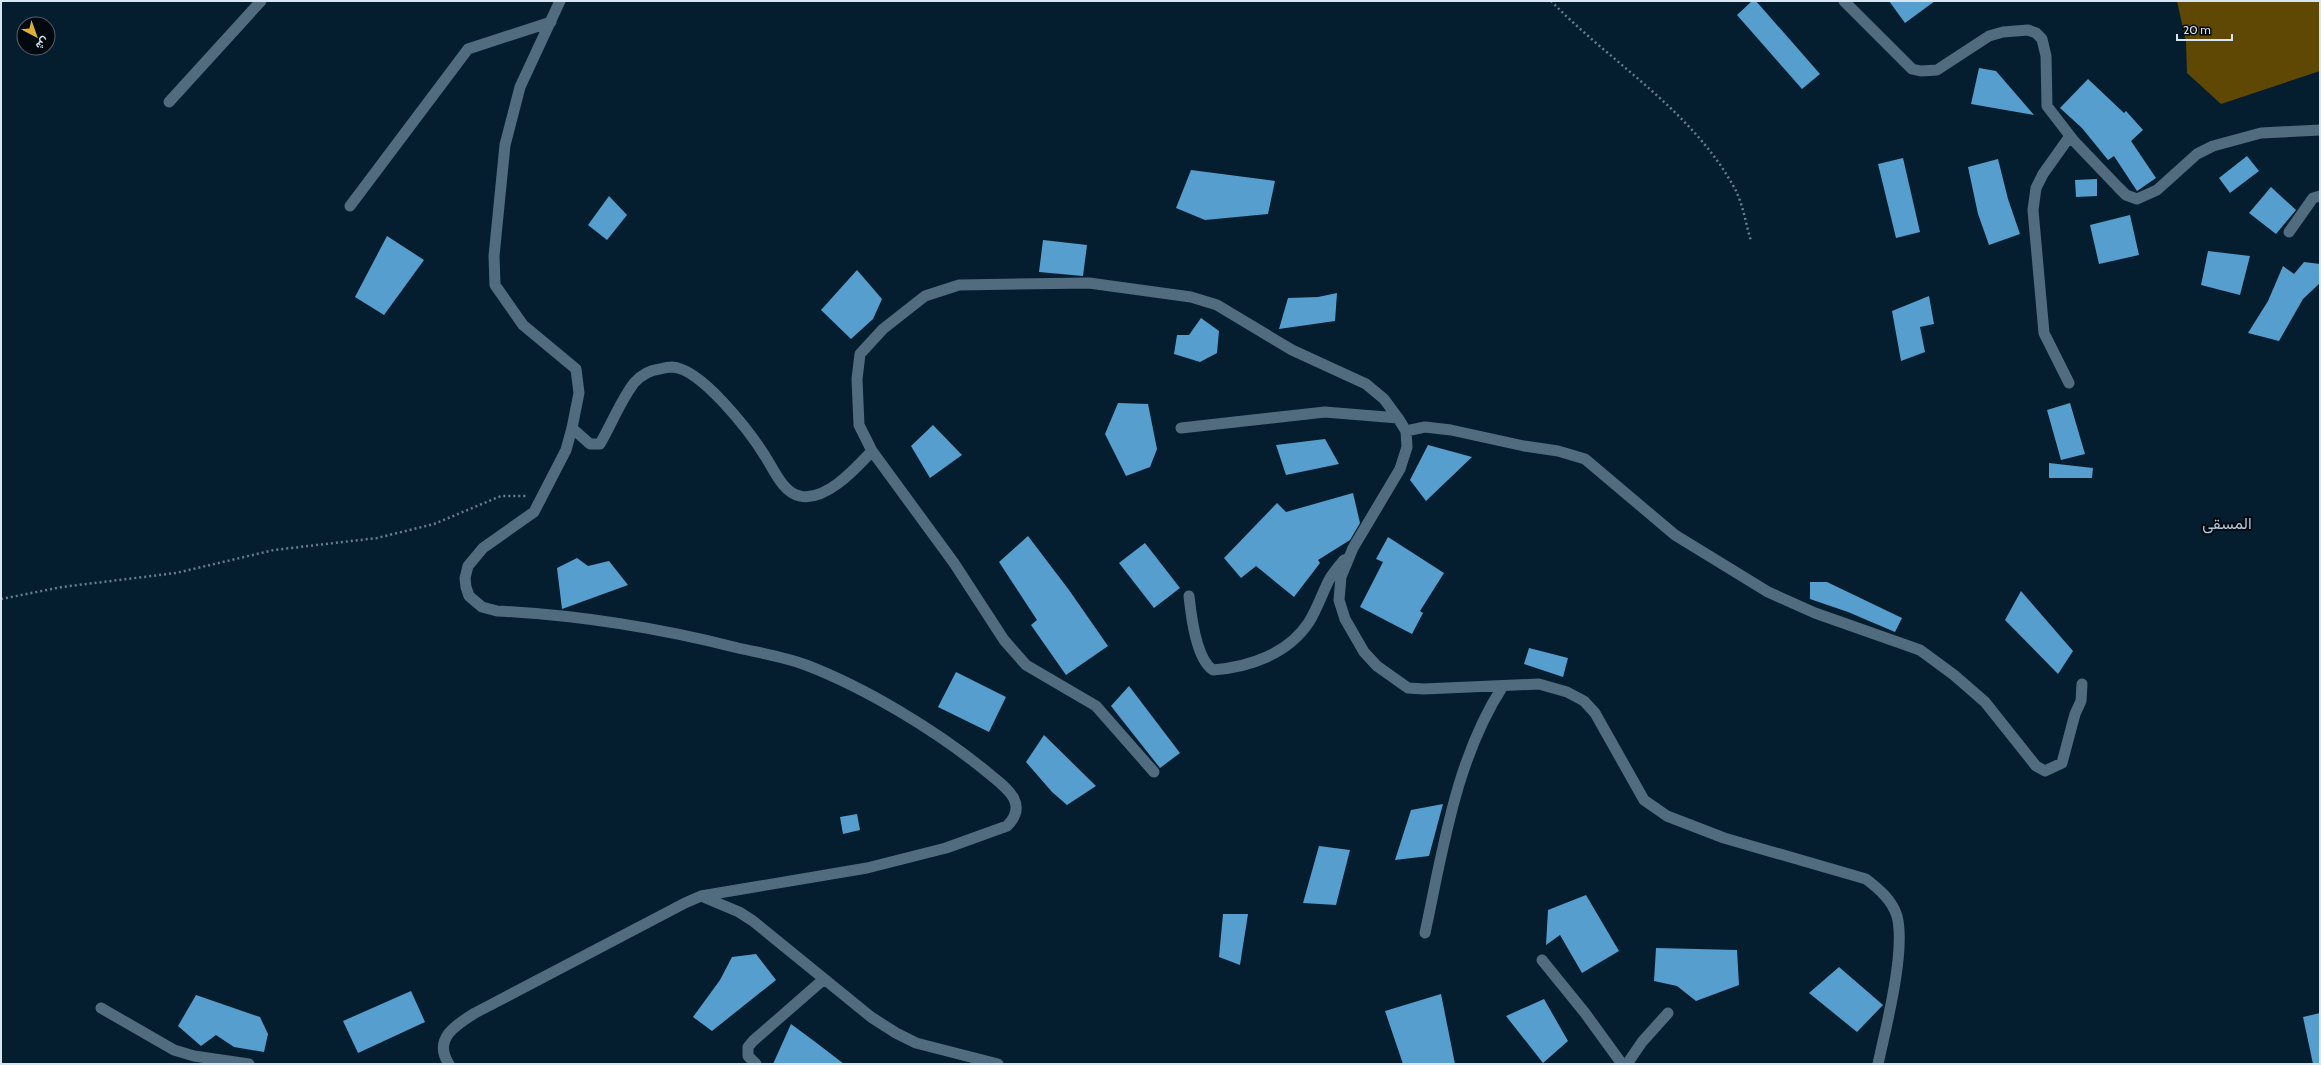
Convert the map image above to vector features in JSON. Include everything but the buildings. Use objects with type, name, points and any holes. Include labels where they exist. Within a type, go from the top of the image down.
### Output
[{"type":"street","points":[[169,102],[261,1]]},
{"type":"street","points":[[449,1064],[444,1043],[448,1033],[454,1026],[660,914],[701,896],[867,868],[946,848],[1006,826],[1014,819],[1017,807],[1013,796],[971,759],[890,705],[805,664],[663,630],[593,618],[497,611],[482,607],[469,596],[466,587],[468,566],[483,548],[534,512],[566,450],[579,393],[576,369],[523,325],[495,285],[494,256],[505,144],[520,87],[560,1]]},
{"type":"street","points":[[1844,1],[1912,69],[1921,71],[1937,70],[1989,36],[2003,32],[2028,30],[2036,33],[2042,39],[2046,56],[2047,106],[2070,136],[2126,195],[2137,199],[2157,190],[2197,154],[2213,146],[2261,133],[2320,130]]},
{"type":"street","points":[[350,206],[468,50],[551,22]]},
{"type":"street","points":[[2069,383],[2044,333],[2033,210],[2036,188],[2042,174],[2070,136]]},
{"type":"street","points":[[2289,232],[2313,198],[2320,196]]},
{"type":"street","points":[[1154,772],[1096,706],[1026,665],[1004,640],[954,563],[872,451],[859,425],[857,379],[860,354],[883,329],[925,296],[959,285],[1089,283],[1191,297],[1217,305],[1292,350],[1366,384],[1384,399],[1406,432],[1407,447],[1400,469],[1353,548],[1330,579],[1309,622],[1296,638],[1268,657],[1248,664],[1213,670],[1208,667],[1202,654],[1192,618],[1189,596]]},
{"type":"street","points":[[572,428],[590,444],[600,444],[635,382],[651,370],[674,367],[696,377],[714,390],[763,452],[785,487],[795,495],[801,497],[814,495],[842,482],[872,451]]},
{"type":"street","points":[[1181,428],[1325,412],[1398,418]]},
{"type":"street","points":[[1406,432],[1425,427],[1451,430],[1524,446],[1558,451],[1585,459],[1675,535],[1768,592],[1829,618],[1920,650],[1954,675],[1985,702],[2036,766],[2045,771],[2062,763],[2075,714],[2081,700],[2082,684]]},
{"type":"street","points":[[1353,548],[1341,577],[1339,600],[1345,619],[1364,652],[1377,666],[1408,688],[1424,689],[1539,684],[1567,692],[1584,701],[1601,722],[1644,800],[1667,816],[1724,838],[1866,879],[1885,894],[1896,915],[1900,938],[1893,991],[1878,1064]]},
{"type":"street","points":[[1425,933],[1459,785],[1476,734],[1489,708],[1503,686]]},
{"type":"street","points":[[701,896],[739,912],[753,921],[871,1017],[896,1033],[916,1043],[998,1064]]},
{"type":"street","points":[[1542,960],[1585,1013],[1622,1064]]},
{"type":"street","points":[[756,1064],[748,1056],[748,1048],[753,1040],[824,978]]},
{"type":"street","points":[[101,1008],[174,1050],[194,1056],[249,1064]]},
{"type":"street","points":[[1627,1064],[1642,1042],[1668,1012]]},
{"type":"path","points":[[1551,1],[1637,76],[1710,151],[1736,190],[1751,241]]},
{"type":"path","points":[[1,598],[62,587],[176,573],[274,550],[377,538],[434,524],[501,496],[543,495]]},
{"type":"shaded area","points":[[2177,1],[2320,1],[2320,71],[2221,104],[2187,73],[2186,42]]},
{"type":"district","name":"المسقى","points":[[2227,523]]}]
